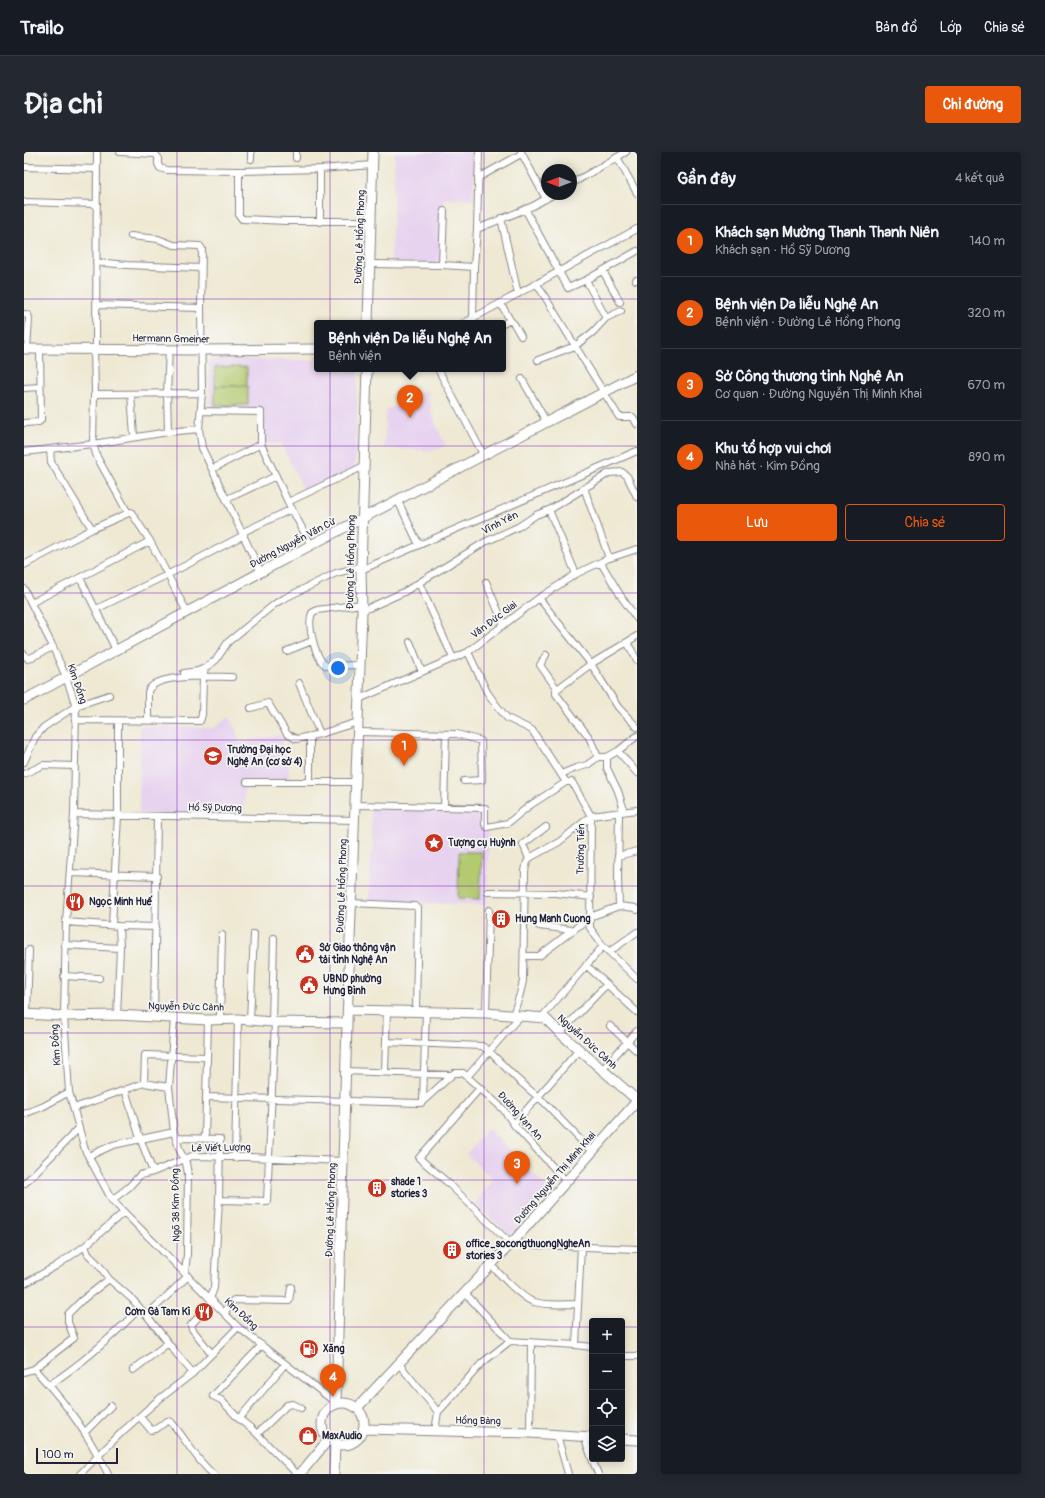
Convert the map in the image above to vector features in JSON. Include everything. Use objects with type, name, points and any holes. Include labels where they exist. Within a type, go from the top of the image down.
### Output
[{"type":"main road","name":"Đường Lê Hồng Phong","points":[[368,320],[373,152]]},
{"type":"main road","name":"Hermann Gmeiner","points":[[26,349],[314,349]]},
{"type":"main road","name":"Đường Lê Hồng Phong","points":[[336,1404],[347,1024],[362,607],[361,568],[367,372]]},
{"type":"main road","name":"Đường Nguyễn Văn Cừ","points":[[24,700],[311,545],[398,501],[637,375]]},
{"type":"main road","name":"Nguyễn Đức Cảnh","points":[[348,1010],[486,1013],[545,1018],[637,1101]]},
{"type":"main road","name":"Nguyễn Đức Cảnh","points":[[25,1015],[117,1015],[174,1019],[238,1019],[273,1022],[347,1024]]},
{"type":"main road","name":"Đường Nguyễn Thị Minh Khai","points":[[357,1408],[511,1244],[637,1101]]},
{"type":"main road","points":[[332,1441],[345,1445],[353,1442],[359,1437],[363,1429],[364,1422],[362,1414],[351,1404],[336,1404],[329,1408],[324,1414],[322,1421],[323,1429],[332,1441],[334,1474]]},
{"type":"main road","name":"Hồng Bàng","points":[[363,1429],[530,1433],[588,1437]]},
{"type":"main road","points":[[625,1439],[637,1440]]},
{"type":"main road","points":[[298,1474],[332,1441]]},
{"type":"street","points":[[97,152],[95,394],[93,398],[93,444],[97,457],[128,513]]},
{"type":"street","points":[[120,152],[155,154],[158,157],[159,166],[164,170],[239,171],[320,169],[373,165]]},
{"type":"street","points":[[251,152],[251,160]]},
{"type":"street","points":[[479,152],[473,319],[637,229]]},
{"type":"street","points":[[577,180],[626,152]]},
{"type":"street","points":[[478,178],[521,153],[541,189]]},
{"type":"street","points":[[617,157],[636,189]]},
{"type":"street","points":[[24,167],[97,169]]},
{"type":"street","points":[[320,169],[320,222]]},
{"type":"street","points":[[239,171],[240,218],[320,222],[371,221]]},
{"type":"street","points":[[476,229],[525,210],[542,200]]},
{"type":"street","points":[[24,202],[97,204]]},
{"type":"street","points":[[525,210],[568,288],[586,280],[637,251]]},
{"type":"street","points":[[442,265],[444,211]]},
{"type":"street","points":[[502,218],[518,294]]},
{"type":"street","points":[[131,236],[158,240],[174,245],[200,246],[202,249],[202,394],[199,429],[202,448],[244,534],[261,573]]},
{"type":"street","points":[[96,262],[127,265],[201,268]]},
{"type":"street","points":[[370,264],[474,267]]},
{"type":"street","points":[[603,270],[620,302]]},
{"type":"street","points":[[586,280],[606,318]]},
{"type":"street","points":[[536,284],[619,417],[633,416],[637,424]]},
{"type":"street","points":[[501,304],[521,336]]},
{"type":"street","points":[[96,305],[201,308]]},
{"type":"street","points":[[538,360],[575,346],[594,332],[606,318],[621,311]]},
{"type":"street","points":[[24,314],[28,315],[29,318],[26,349]]},
{"type":"street","points":[[506,322],[510,320]]},
{"type":"street","points":[[24,423],[40,421],[40,349]]},
{"type":"street","points":[[168,432],[167,393],[169,349]]},
{"type":"street","points":[[440,372],[484,456]]},
{"type":"street","points":[[522,379],[547,423]]},
{"type":"street","points":[[24,388],[40,387]]},
{"type":"street","points":[[95,394],[202,394]]},
{"type":"street","points":[[131,394],[134,436]]},
{"type":"street","points":[[201,411],[261,412],[261,444],[288,502],[311,545]]},
{"type":"street","points":[[24,452],[93,444],[134,436],[199,429]]},
{"type":"street","points":[[212,469],[261,444]]},
{"type":"street","points":[[50,449],[51,462],[92,530]]},
{"type":"street","points":[[184,673],[198,671],[216,660],[230,640],[276,603],[336,573],[361,568],[419,546],[637,451]]},
{"type":"street","points":[[288,502],[364,466]]},
{"type":"street","name":"Vĩnh Yên","points":[[312,641],[311,619],[314,612],[362,607],[404,592],[485,542],[518,527],[536,515],[549,510],[610,473],[622,472],[627,476],[637,497]]},
{"type":"street","points":[[227,499],[276,476]]},
{"type":"street","points":[[584,488],[609,558]]},
{"type":"street","points":[[398,501],[419,546]]},
{"type":"street","points":[[96,609],[167,575],[292,509]]},
{"type":"street","points":[[549,510],[576,574]]},
{"type":"street","points":[[24,565],[92,530],[128,513],[133,513],[150,541],[187,612]]},
{"type":"street","points":[[31,603],[150,541]]},
{"type":"street","name":"Văn Đức Giai","points":[[359,699],[468,652],[539,598],[576,574],[609,558],[637,549]]},
{"type":"street","points":[[601,563],[622,598],[637,619]]},
{"type":"street","points":[[80,578],[116,650]]},
{"type":"street","points":[[486,582],[504,625]]},
{"type":"street","points":[[418,583],[453,658]]},
{"type":"street","name":"Kim Đồng","points":[[24,589],[53,647],[66,677],[76,706],[74,814],[66,922],[64,1016],[69,1092],[86,1150],[112,1200],[238,1327],[336,1404]]},
{"type":"street","points":[[539,598],[592,664],[618,707],[637,727]]},
{"type":"street","points":[[557,689],[592,664],[637,636]]},
{"type":"street","points":[[287,651],[312,641],[324,665],[360,665]]},
{"type":"street","points":[[410,642],[422,672]]},
{"type":"street","points":[[627,642],[637,660]]},
{"type":"street","points":[[24,654],[28,658],[53,647]]},
{"type":"street","name":"Trường Tiến","points":[[468,652],[487,692],[497,706],[507,718],[532,730],[566,782],[572,782],[591,816],[590,928],[603,946],[637,979]]},
{"type":"street","points":[[546,655],[540,665],[557,689],[556,694],[589,736],[598,757]]},
{"type":"street","points":[[75,720],[200,720],[202,715],[203,677],[205,668]]},
{"type":"street","points":[[148,720],[148,692],[150,686],[176,677],[232,677]]},
{"type":"street","points":[[299,683],[320,734]]},
{"type":"street","points":[[24,762],[38,732],[44,727],[76,706],[109,695]]},
{"type":"street","points":[[251,708],[268,703],[288,736],[296,739],[320,734],[358,722]]},
{"type":"street","points":[[112,925],[118,815],[118,721]]},
{"type":"street","points":[[358,732],[464,735],[481,741],[482,780],[464,781]]},
{"type":"street","points":[[444,807],[446,734]]},
{"type":"street","points":[[310,736],[310,782]]},
{"type":"street","points":[[561,774],[588,765],[598,757],[607,757],[618,751],[637,736]]},
{"type":"street","points":[[618,751],[637,773]]},
{"type":"street","points":[[607,757],[607,768],[618,790],[623,807],[619,813],[619,906]]},
{"type":"street","points":[[24,774],[43,765],[74,766]]},
{"type":"street","points":[[247,782],[356,782]]},
{"type":"street","points":[[356,805],[485,808],[485,824],[487,827],[508,823],[529,806],[566,782]]},
{"type":"street","points":[[206,1097],[420,1103],[454,1073],[463,1073],[467,1077],[516,1016],[522,988],[525,871],[529,859],[559,842],[591,816],[637,810]]},
{"type":"street","name":"Hồ Sỹ Dương","points":[[74,814],[158,817],[355,820]]},
{"type":"street","points":[[154,1018],[158,817]]},
{"type":"street","points":[[529,859],[523,843],[546,827]]},
{"type":"street","points":[[618,856],[637,851]]},
{"type":"street","points":[[70,873],[156,876]]},
{"type":"street","points":[[488,892],[556,893],[591,897]]},
{"type":"street","points":[[352,903],[415,906],[418,908],[416,1011]]},
{"type":"street","points":[[524,956],[539,956],[590,917],[619,906],[635,908],[637,910]]},
{"type":"street","points":[[486,1013],[489,910]]},
{"type":"street","points":[[66,922],[156,927]]},
{"type":"street","points":[[117,1015],[120,948],[119,926]]},
{"type":"street","points":[[539,926],[572,930]]},
{"type":"street","points":[[609,952],[637,932]]},
{"type":"street","points":[[250,1020],[254,934]]},
{"type":"street","points":[[220,1019],[222,935]]},
{"type":"street","points":[[219,1200],[267,1201],[272,1099],[274,938]]},
{"type":"street","points":[[65,945],[120,948]]},
{"type":"street","points":[[541,1018],[603,946]]},
{"type":"street","points":[[25,1015],[30,950]]},
{"type":"street","points":[[586,965],[637,1012]]},
{"type":"street","points":[[64,976],[99,978]]},
{"type":"street","points":[[560,1033],[607,984]]},
{"type":"street","points":[[386,1072],[387,1010]]},
{"type":"street","points":[[423,1100],[426,1012]]},
{"type":"street","name":"Ngõ 38 Kim Đồng","points":[[174,1019],[169,1087],[176,1135],[188,1174],[186,1275]]},
{"type":"street","points":[[235,1158],[238,1019]]},
{"type":"street","points":[[205,1138],[208,1020]]},
{"type":"street","points":[[610,1026],[637,1051]]},
{"type":"street","points":[[602,1070],[637,1031]]},
{"type":"street","points":[[386,1042],[482,1046],[570,1128],[592,1152]]},
{"type":"street","points":[[514,1124],[579,1050]]},
{"type":"street","points":[[144,1083],[145,1054],[207,1057]]},
{"type":"street","points":[[346,1071],[451,1075]]},
{"type":"street","name":"Đường Vạn An","points":[[467,1077],[503,1109],[514,1124],[566,1181]]},
{"type":"street","points":[[74,1108],[144,1083],[169,1087]]},
{"type":"street","points":[[480,1088],[419,1158],[447,1182],[511,1244],[637,1249]]},
{"type":"street","points":[[125,1090],[140,1138],[154,1172]]},
{"type":"street","points":[[24,1114],[44,1106],[69,1092]]},
{"type":"street","points":[[24,1184],[79,1128]]},
{"type":"street","points":[[89,1156],[113,1145],[140,1138],[176,1135],[220,1139],[219,1200],[214,1288],[212,1300],[191,1325],[192,1329],[212,1354]]},
{"type":"street","name":"Lê Viết Lượng","points":[[112,1200],[130,1187],[140,1175],[154,1172],[192,1156],[343,1162]]},
{"type":"street","points":[[24,1284],[56,1266],[84,1246],[124,1212]]},
{"type":"street","points":[[84,1246],[88,1254],[109,1279],[147,1315],[193,1373]]},
{"type":"street","points":[[576,1345],[581,1247]]},
{"type":"street","points":[[491,1265],[517,1290],[533,1302],[578,1304]]},
{"type":"street","points":[[147,1315],[186,1275]]},
{"type":"street","points":[[24,1372],[34,1369],[74,1338],[68,1322],[68,1314],[80,1301],[109,1279]]},
{"type":"street","points":[[225,1313],[230,1303],[234,1300],[290,1300],[291,1287]]},
{"type":"street","points":[[465,1293],[510,1341],[589,1347]]},
{"type":"street","points":[[49,1385],[87,1358],[123,1326],[140,1308]]},
{"type":"street","points":[[80,1474],[123,1431],[158,1400],[193,1373],[238,1327]]},
{"type":"street","points":[[435,1431],[438,1412],[482,1363],[510,1341]]},
{"type":"street","points":[[132,1370],[168,1343]]},
{"type":"street","points":[[530,1433],[531,1343]]},
{"type":"street","points":[[262,1345],[214,1396],[221,1400],[239,1419],[257,1434],[298,1474]]},
{"type":"street","points":[[625,1356],[637,1356]]},
{"type":"street","points":[[239,1419],[285,1364]]},
{"type":"street","points":[[398,1364],[438,1412]]},
{"type":"street","points":[[34,1369],[49,1385],[85,1432],[108,1474]]},
{"type":"street","points":[[257,1434],[287,1405],[293,1404],[302,1408]]},
{"type":"street","points":[[85,1432],[111,1406]]},
{"type":"street","points":[[140,1417],[151,1430],[167,1421],[170,1422],[189,1444],[199,1461],[213,1474]]},
{"type":"street","points":[[557,1435],[568,1474]]},
{"type":"street","points":[[593,1462],[598,1474]]},
{"type":"shaded area","points":[[395,152],[475,152],[473,199],[443,199],[441,264],[391,262]]},
{"type":"shaded area","points":[[209,359],[314,360],[314,372],[358,372],[355,468],[304,491],[281,443],[264,443],[264,410],[210,409]]},
{"type":"shaded area","points":[[426,390],[436,425],[446,446],[433,451],[384,448],[386,410]]},
{"type":"shaded area","name":"Trường Đại học Nghệ An (cơ sở 4)","points":[[229,716],[236,729],[240,743],[280,735],[289,769],[289,780],[244,780],[244,816],[139,813],[140,726],[214,728]]},
{"type":"shaded area","points":[[371,809],[483,811],[483,827],[489,832],[487,905],[369,902],[370,856],[373,853],[373,840],[371,838]]},
{"type":"shaded area","points":[[488,1128],[548,1189],[510,1235],[475,1204],[493,1179],[466,1154]]},
{"type":"green space","points":[[215,367],[247,367],[247,385],[215,386]]},
{"type":"green space","points":[[215,386],[248,386],[248,405],[215,405]]},
{"type":"green space","points":[[459,852],[482,852],[480,899],[458,898]]},
{"type":"place","name":"Bệnh viện Da liễu Nghệ An","points":[[410,418]]},
{"type":"place","name":"Trường Đại học Nghệ An (cơ sở 4)","points":[[213,756]]},
{"type":"place","name":"Khách sạn Mường Thanh Thanh Niên","points":[[404,766]]},
{"type":"place","name":"Tượng cụ Huỳnh","points":[[434,843]]},
{"type":"place","name":"Ngọc Minh Huế","points":[[75,902]]},
{"type":"place","name":"Hung Manh Cuong","points":[[501,919]]},
{"type":"place","name":"Sở Giao thông vận tải tỉnh Nghệ An","points":[[305,954]]},
{"type":"place","name":"UBND phường Hưng Bình","points":[[309,985]]},
{"type":"place","name":"Sở Công thương tỉnh Nghệ An","points":[[517,1184]]},
{"type":"place","name":"shade 1 stories 3","points":[[377,1188]]},
{"type":"place","name":"office_socongthuongNgheAn stories 3","points":[[452,1250]]},
{"type":"place","name":"Cơm Gà Tam Kì","points":[[204,1312]]},
{"type":"place","name":"Xăng","points":[[309,1349]]},
{"type":"place","name":"Khu tổ hợp vui chơi","points":[[333,1397]]},
{"type":"place","name":"MaxAudio","points":[[308,1436]]}]
